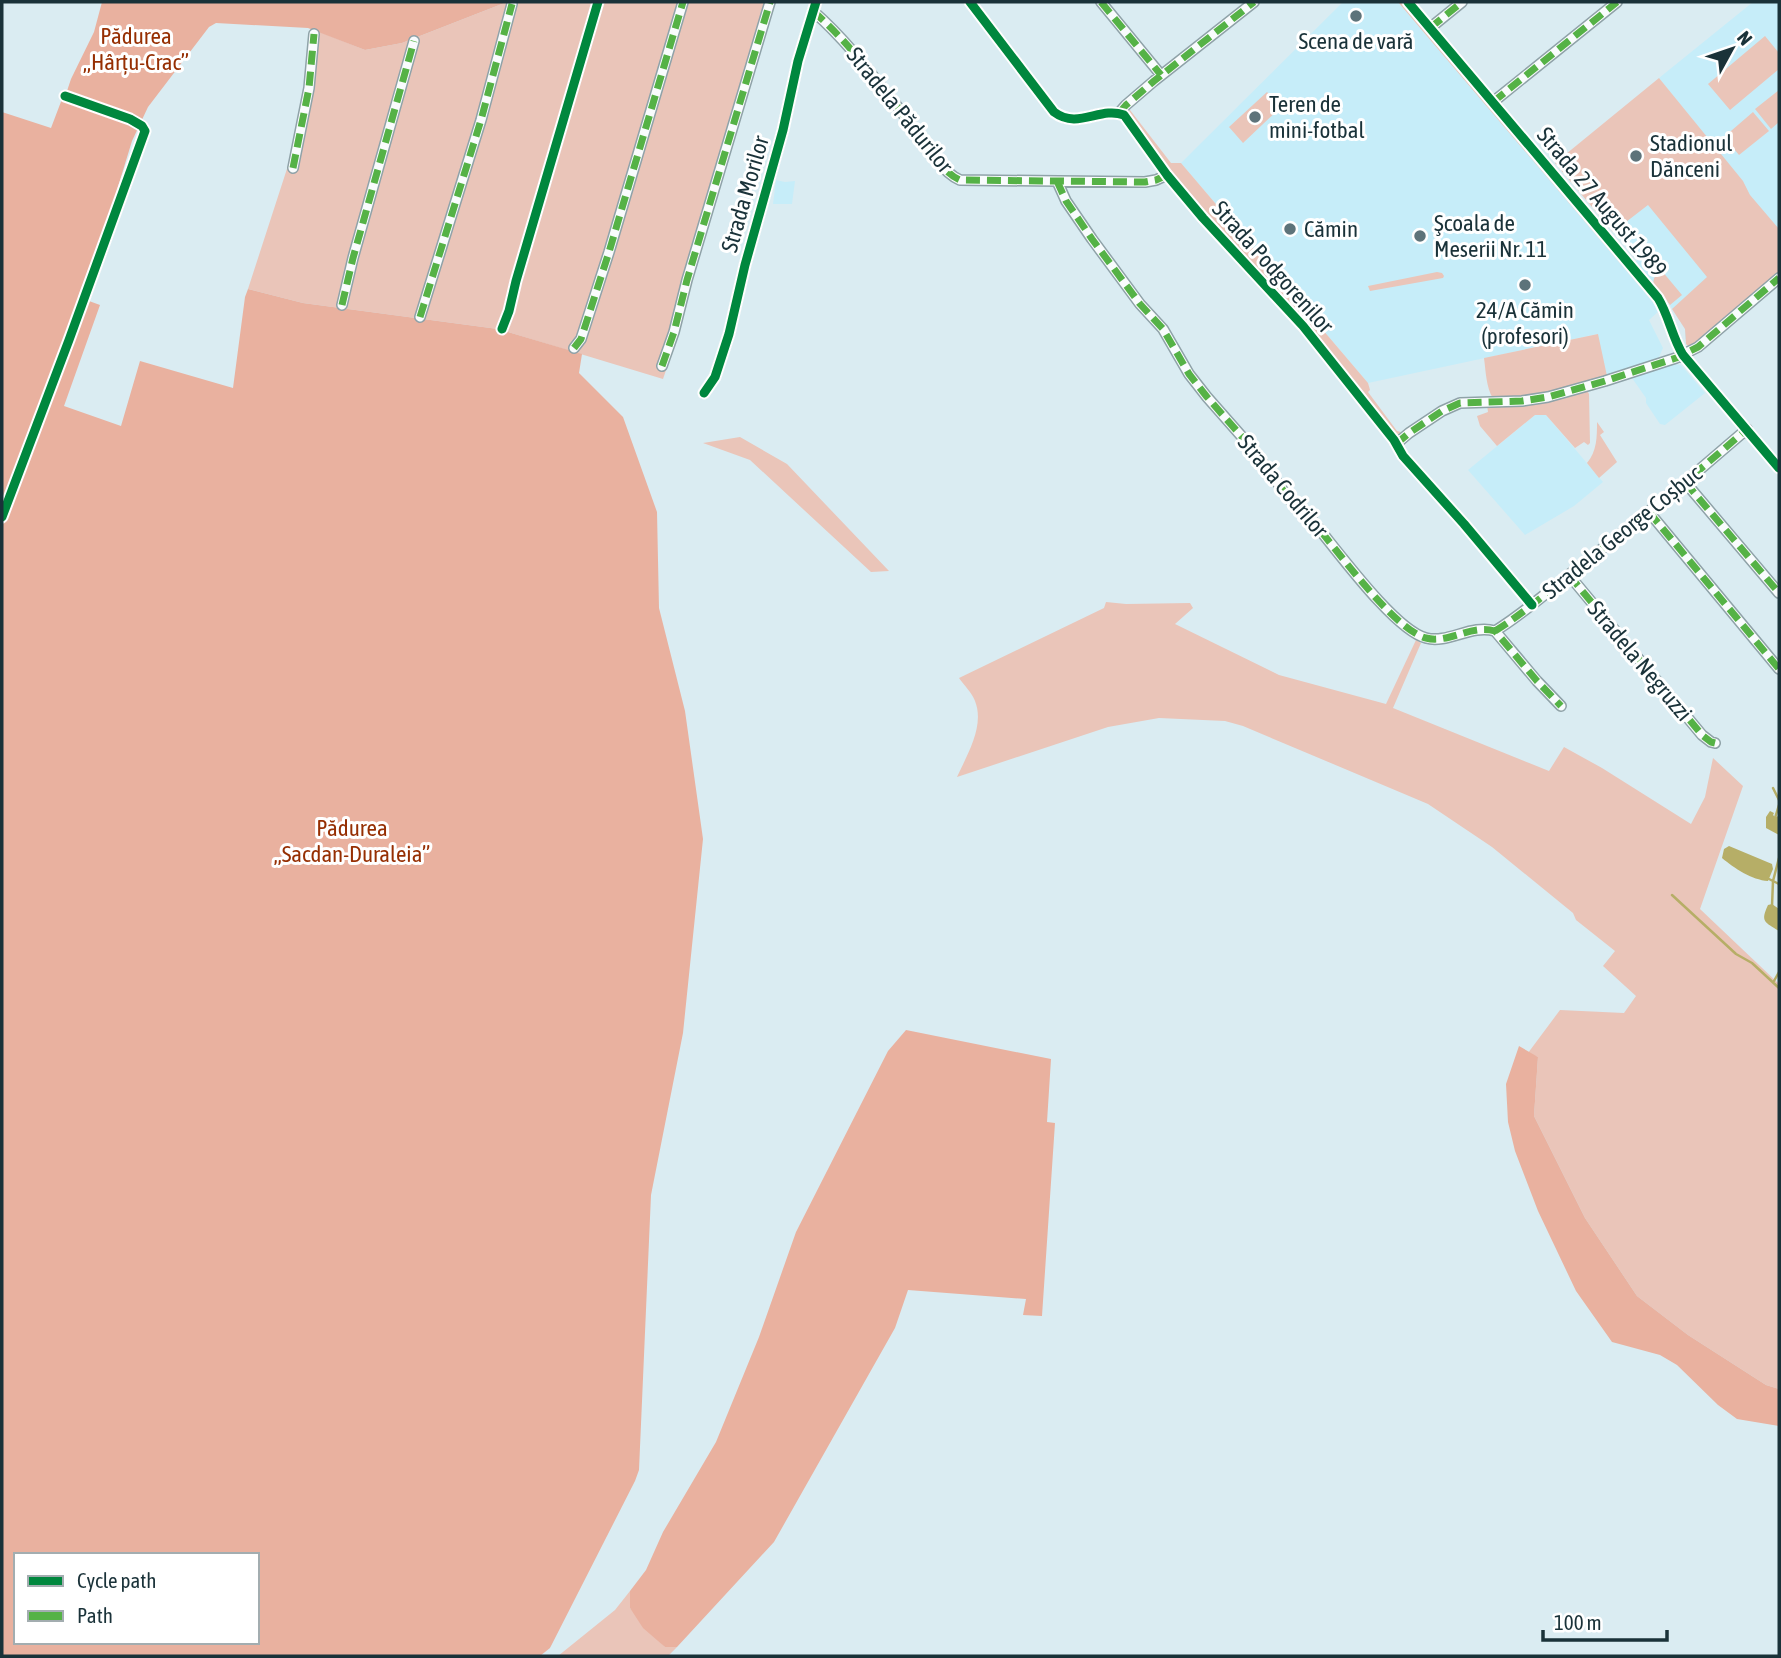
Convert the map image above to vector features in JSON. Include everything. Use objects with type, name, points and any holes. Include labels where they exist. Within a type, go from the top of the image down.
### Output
[{"type":"street","points":[[502,328],[598,2]]},
{"type":"street","points":[[574,348],[580,339],[609,251],[684,2]]},
{"type":"street","points":[[662,366],[770,2]]},
{"type":"street","points":[[970,2],[1054,113],[1070,120],[1119,113],[1161,75],[1254,2]]},
{"type":"street","points":[[1101,2],[1161,75]]},
{"type":"street","points":[[1234,2],[1243,10]]},
{"type":"street","name":"Strada 27 August 1989","points":[[1408,2],[1658,298],[1683,355],[1779,468]]},
{"type":"street","points":[[1430,29],[1462,2]]},
{"type":"street","points":[[1493,102],[1617,2]]},
{"type":"street","points":[[420,317],[481,120],[512,4]]},
{"type":"street","name":"Stradela Pădurilor","points":[[814,7],[899,109],[935,159],[953,177],[960,180],[1146,181],[1167,175]]},
{"type":"street","name":"Strada Morilor","points":[[704,393],[715,377],[729,334],[814,7]]},
{"type":"street","points":[[293,168],[309,88],[314,34]]},
{"type":"street","points":[[342,305],[414,41]]},
{"type":"street","points":[[2,517],[145,131],[142,125],[130,119],[65,96]]},
{"type":"street","name":"Strada Podgorenilor","points":[[1119,113],[1124,115],[1203,219],[1303,326],[1403,456],[1532,605]]},
{"type":"street","name":"Strada Codrilor","points":[[1057,181],[1066,201],[1092,239],[1140,304],[1163,329],[1198,386],[1245,440],[1288,497],[1311,519],[1390,612],[1415,633],[1429,639],[1481,629],[1495,631]]},
{"type":"street","points":[[1396,444],[1442,411],[1460,403],[1522,401],[1548,397],[1670,361],[1698,347],[1779,278]]},
{"type":"street","name":"Stradela George Coșbuc","points":[[1495,631],[1519,616],[1649,512],[1746,429]]},
{"type":"street","points":[[1685,482],[1779,593]]},
{"type":"street","points":[[1649,512],[1779,669]]},
{"type":"street","name":"Stradela Negruzzi","points":[[1569,575],[1702,735],[1715,743]]},
{"type":"street","points":[[1495,631],[1561,706]]},
{"type":"shaded area","points":[[507,2],[773,2],[663,379],[498,329],[303,303],[248,289],[296,141],[315,30],[365,50],[402,43]]},
{"type":"shaded area","name":"Şcoala de Meserii Nr. 11","points":[[1343,2],[1398,2],[1660,310],[1649,320],[1663,348],[1657,362],[1607,376],[1597,334],[1368,383],[1181,163]]},
{"type":"shaded area","points":[[1398,2],[1403,2],[1657,303],[1660,310]]},
{"type":"shaded area","points":[[1753,2],[1779,2],[1779,261],[1685,339],[1685,329],[1670,305],[1635,262],[1641,257],[1619,227],[1716,149],[1659,78]]},
{"type":"shaded area","points":[[1765,36],[1779,53],[1779,69],[1730,110],[1708,84]]},
{"type":"shaded area","points":[[1659,78],[1779,229],[1779,272],[1690,348],[1686,344],[1685,329],[1672,309],[1707,277],[1648,205],[1613,232],[1555,163]]},
{"type":"shaded area","points":[[1779,90],[1779,122],[1771,129],[1755,109]]},
{"type":"shaded area","name":"Teren de mini-fotbal","points":[[1267,92],[1281,107],[1243,143],[1229,127]]},
{"type":"shaded area","points":[[1130,110],[1171,163],[1181,163],[1368,383],[1368,392],[1397,431],[1401,432],[1396,436],[1297,313],[1161,159],[1127,113]]},
{"type":"shaded area","points":[[1753,112],[1769,131],[1739,155],[1724,137]]},
{"type":"shaded area","points":[[776,180],[795,181],[792,204],[773,204]]},
{"type":"shaded area","points":[[1662,271],[1682,295],[1670,305],[1653,284],[1654,278]]},
{"type":"shaded area","points":[[1442,273],[1443,278],[1370,291],[1368,286]]},
{"type":"shaded area","points":[[1598,334],[1607,376],[1539,396],[1493,399],[1484,358]]},
{"type":"shaded area","points":[[1675,364],[1681,365],[1705,393],[1665,425],[1660,424],[1632,378]]},
{"type":"shaded area","points":[[1587,390],[1588,445],[1584,442],[1575,448],[1546,415],[1535,415],[1497,446],[1480,426],[1477,416],[1488,412],[1487,405],[1511,406]]},
{"type":"shaded area","points":[[1535,415],[1546,415],[1603,482],[1574,506],[1525,535],[1468,470]]},
{"type":"shaded area","points":[[1597,422],[1604,432],[1600,435],[1617,462],[1599,478],[1587,463],[1595,449]]},
{"type":"shaded area","points":[[740,437],[787,464],[889,571],[871,572],[750,460],[703,443]]},
{"type":"shaded area","points":[[1106,602],[1190,603],[1193,608],[1175,624],[1279,675],[1386,704],[1416,640],[1421,643],[1393,708],[1549,771],[1564,747],[1691,824],[1705,797],[1713,758],[1743,786],[1700,909],[1779,984],[1779,1389],[1766,1385],[1688,1335],[1637,1296],[1585,1218],[1534,1116],[1538,1057],[1528,1053],[1560,1010],[1624,1013],[1636,996],[1603,966],[1615,951],[1492,847],[1428,804],[1243,726],[1225,721],[1159,718],[1108,727],[957,777],[970,750],[978,720],[975,701],[959,678],[1104,608]]},
{"type":"shaded area","points":[[1770,811],[1775,817],[1779,816],[1779,835],[1766,828],[1766,817]]},
{"type":"shaded area","points":[[1729,846],[1772,864],[1773,869],[1768,881],[1750,876],[1722,858],[1724,849]]},
{"type":"shaded area","points":[[1772,904],[1779,909],[1779,931],[1764,918],[1768,905]]},
{"type":"shaded area","points":[[630,1591],[630,1608],[665,1647],[677,1647],[668,1656],[558,1656],[615,1610]]},
{"type":"green space","name":"Pădurea „Sacdan-Duraleia”","points":[[102,2],[507,2],[402,43],[365,50],[308,28],[216,23],[209,27],[148,107],[132,141],[113,203],[78,297],[100,305],[64,406],[121,426],[140,361],[233,388],[248,289],[303,303],[498,329],[582,354],[579,373],[623,417],[657,512],[659,608],[685,711],[703,839],[683,1033],[651,1195],[639,1470],[550,1648],[540,1656],[2,1656],[2,112],[51,128],[94,32]]},
{"type":"green space","points":[[906,1030],[1051,1059],[1047,1122],[1055,1123],[1042,1316],[1023,1315],[1026,1299],[908,1290],[895,1328],[774,1542],[677,1647],[665,1647],[643,1628],[630,1608],[630,1591],[646,1570],[663,1532],[716,1442],[759,1337],[796,1232],[888,1051]]},
{"type":"green space","points":[[1519,1046],[1538,1057],[1534,1116],[1585,1218],[1637,1296],[1688,1335],[1766,1385],[1779,1389],[1779,1426],[1737,1419],[1718,1405],[1677,1365],[1660,1355],[1612,1342],[1576,1291],[1538,1211],[1515,1151],[1508,1122],[1506,1084]]},
{"type":"waterway","points":[[1773,788],[1779,800]]},
{"type":"waterway","points":[[1775,818],[1779,805]]},
{"type":"waterway","points":[[1772,906],[1773,881],[1779,858]]},
{"type":"waterway","points":[[1769,879],[1779,884]]},
{"type":"waterway","points":[[1672,895],[1736,954],[1752,963],[1779,988]]},
{"type":"waterway","points":[[1774,981],[1779,972]]},
{"type":"marked path","points":[[574,348],[581,339],[609,252],[683,2]]},
{"type":"marked path","points":[[662,366],[770,2]]},
{"type":"marked path","points":[[1101,2],[1161,75]]},
{"type":"marked path","points":[[1119,113],[1154,81],[1254,2]]},
{"type":"marked path","points":[[1430,28],[1462,2]]},
{"type":"marked path","points":[[1493,102],[1617,2]]},
{"type":"marked path","points":[[420,317],[481,120],[512,4]]},
{"type":"marked path","points":[[813,11],[867,69],[934,158],[960,180],[1145,182],[1167,175]]},
{"type":"marked path","points":[[293,168],[309,88],[314,34]]},
{"type":"marked path","points":[[342,305],[414,41]]},
{"type":"marked path","points":[[1057,181],[1066,201],[1092,239],[1140,304],[1163,329],[1189,374],[1251,447],[1288,497],[1311,519],[1382,604],[1413,632],[1426,638],[1443,638],[1477,630],[1495,631],[1561,706]]},
{"type":"marked path","points":[[1396,444],[1442,411],[1460,403],[1522,401],[1548,397],[1676,358],[1698,347],[1779,278]]},
{"type":"marked path","points":[[1495,631],[1643,516],[1747,429]]},
{"type":"marked path","points":[[1685,482],[1779,593]]},
{"type":"marked path","points":[[1649,512],[1779,669]]},
{"type":"marked path","points":[[1569,575],[1702,735],[1715,743]]},
{"type":"cycle path","points":[[502,329],[598,2]]},
{"type":"cycle path","points":[[704,393],[715,377],[729,334],[745,265],[783,130],[798,61],[816,2]]},
{"type":"cycle path","points":[[970,2],[1054,112],[1072,119],[1106,113],[1124,115],[1167,175],[1303,326],[1394,440],[1403,456],[1532,605]]},
{"type":"cycle path","points":[[1408,2],[1658,298],[1683,355],[1779,468]]},
{"type":"cycle path","points":[[2,517],[145,131],[130,119],[65,96]]},
{"type":"place","name":"Scena de vară","points":[[1356,16]]},
{"type":"place","name":"Teren de mini-fotbal","points":[[1255,117]]},
{"type":"place","name":"Stadionul Dănceni","points":[[1636,156]]},
{"type":"place","name":"Cămin","points":[[1290,229]]},
{"type":"place","name":"Şcoala de Meserii Nr. 11","points":[[1420,236]]},
{"type":"place","name":"24/A Cămin (profesori)","points":[[1525,285]]},
{"type":"park label","name":"Pădurea „Hârțu-Crac”","points":[[136,49]]}]
